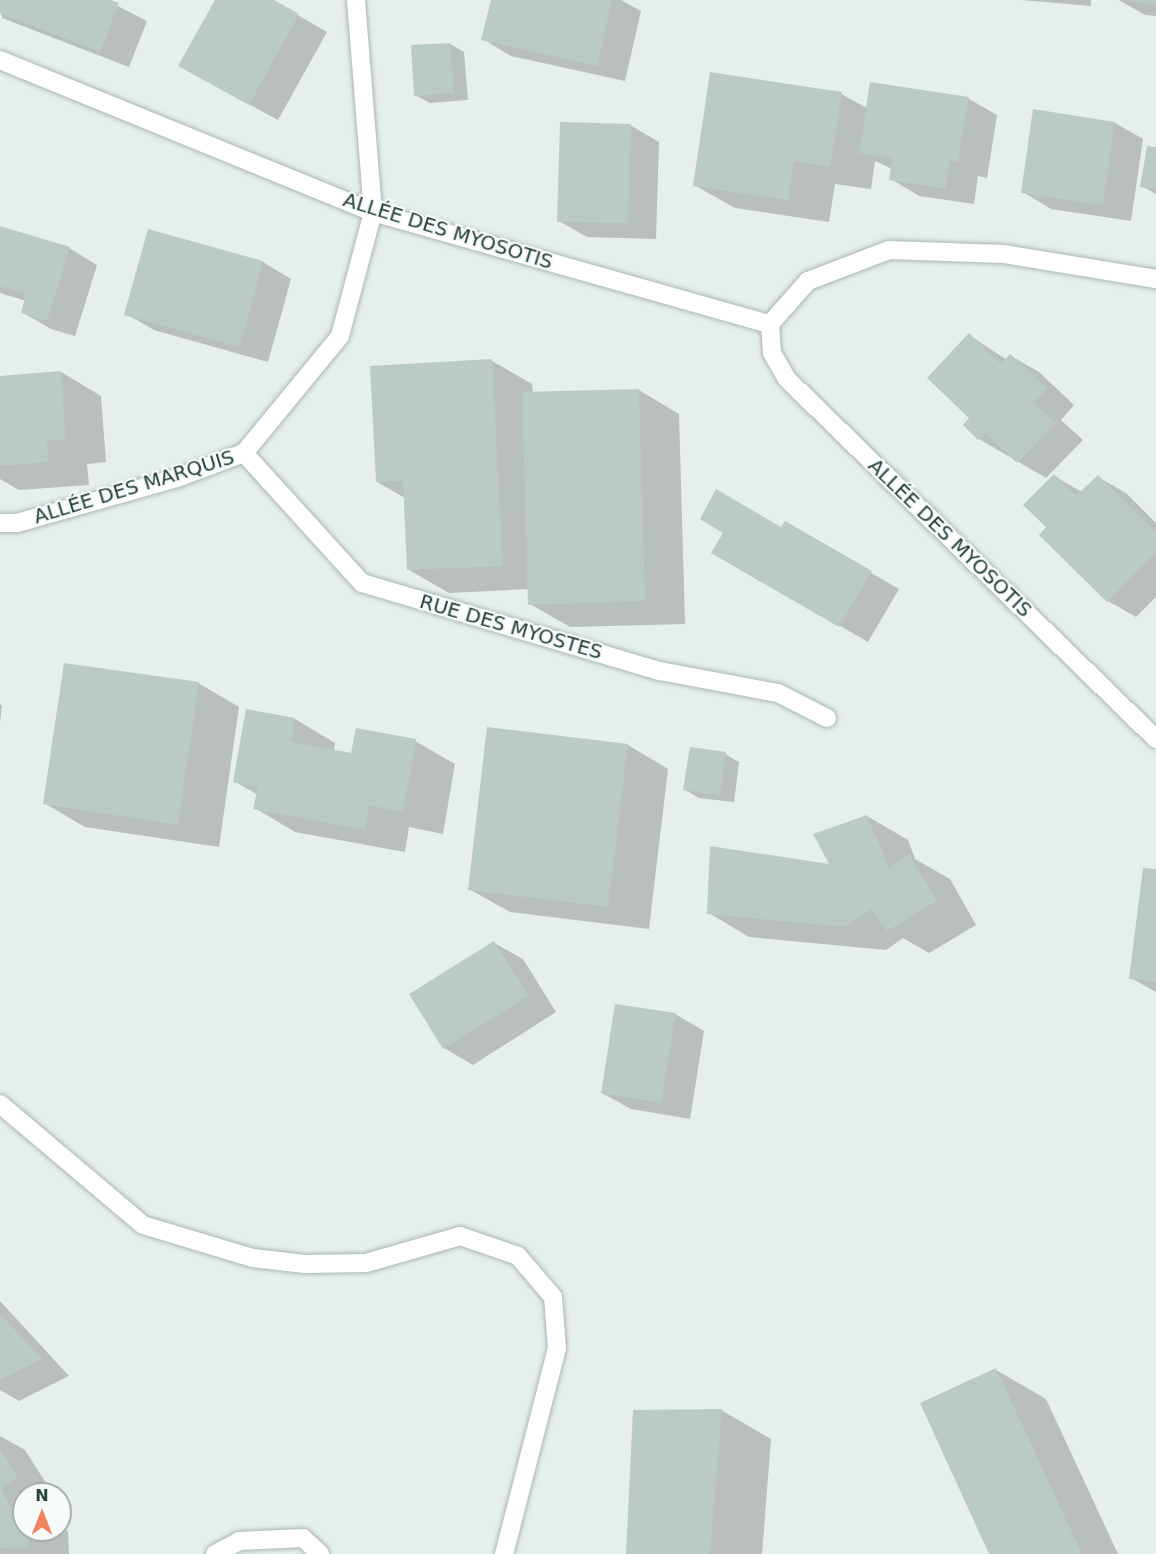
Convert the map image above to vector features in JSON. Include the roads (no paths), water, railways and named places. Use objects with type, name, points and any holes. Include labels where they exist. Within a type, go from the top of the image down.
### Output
[{"type":"street","name":"ALLÉE DES MARQUIS","points":[[0,523],[17,523],[165,481],[244,453],[340,336],[373,212],[356,0]]},
{"type":"street","name":"ALLÉE DES MYOSOTIS","points":[[0,60],[373,212],[770,324],[771,353],[787,379],[1156,740]]},
{"type":"street","points":[[770,324],[807,281],[889,250],[1003,254],[1156,279]]},
{"type":"street","name":"RUE DES MYOSTES","points":[[244,453],[362,584],[660,671],[778,693],[827,718]]},
{"type":"street","points":[[0,1104],[143,1226],[253,1258],[305,1264],[366,1263],[460,1236],[518,1256],[553,1297],[557,1348],[504,1554]]},
{"type":"street","points":[[215,1554],[239,1541],[303,1538],[320,1554]]}]
